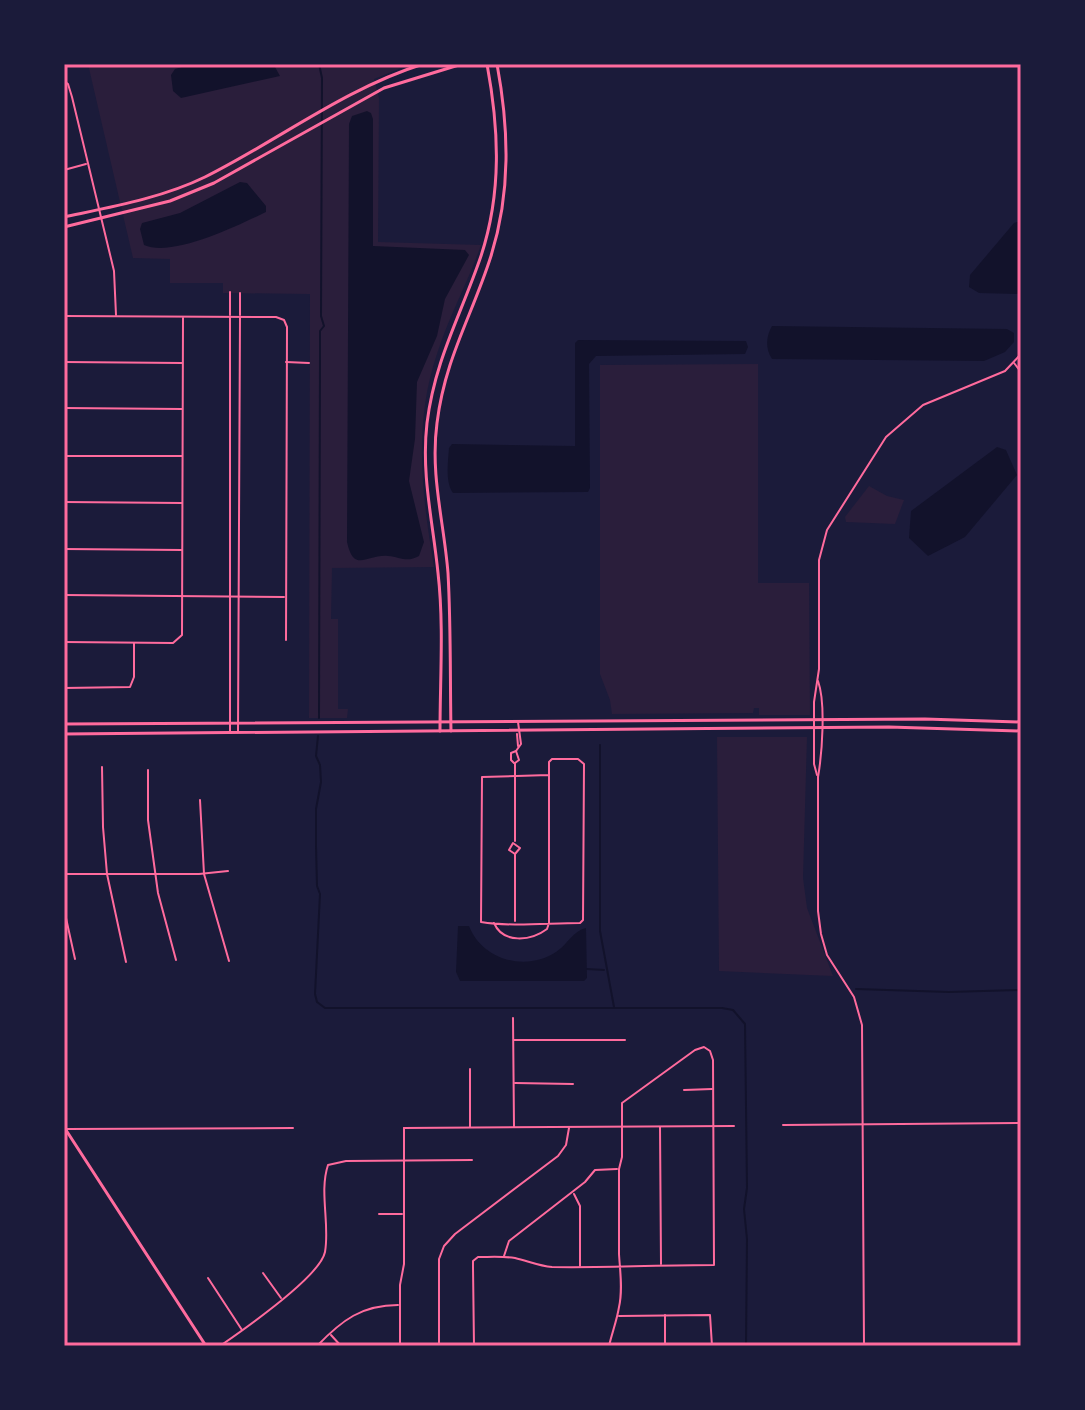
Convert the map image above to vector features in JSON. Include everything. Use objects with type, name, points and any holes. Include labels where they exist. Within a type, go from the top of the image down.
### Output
[{"type":"main road","points":[[64,217],[186,185],[336,102],[391,75],[423,64]]},
{"type":"main road","points":[[64,227],[190,194],[394,84],[462,64]]},
{"type":"main road","points":[[440,732],[438,574],[424,470],[428,419],[441,354],[482,253],[491,219],[497,173],[495,113],[487,64]]},
{"type":"main road","points":[[451,732],[447,572],[434,469],[437,420],[451,357],[491,256],[503,203],[507,173],[505,112],[497,64]]},
{"type":"main road","points":[[391,75],[394,84]]},
{"type":"main road","points":[[326,108],[331,117]]},
{"type":"main road","points":[[497,173],[507,173]]},
{"type":"main road","points":[[186,185],[190,194]]},
{"type":"main road","points":[[482,253],[491,256]]},
{"type":"main road","points":[[428,419],[437,420]]},
{"type":"main road","points":[[438,574],[447,572]]},
{"type":"main road","points":[[441,641],[449,641]]},
{"type":"main road","points":[[64,724],[814,720],[1021,722]]},
{"type":"main road","points":[[889,720],[889,727]]},
{"type":"main road","points":[[636,721],[636,730]]},
{"type":"main road","points":[[756,721],[756,730]]},
{"type":"main road","points":[[956,729],[957,721]]},
{"type":"main road","points":[[580,722],[580,730]]},
{"type":"main road","points":[[155,723],[155,733]]},
{"type":"main road","points":[[91,724],[91,734]]},
{"type":"main road","points":[[64,734],[889,727],[1021,731]]},
{"type":"main road","points":[[65,1128],[206,1346]]},
{"type":"street","points":[[64,81],[72,97],[114,271],[116,316]]},
{"type":"street","points":[[64,170],[87,164]]},
{"type":"street","points":[[64,284],[64,316],[276,317],[284,320],[287,327],[286,640]]},
{"type":"street","points":[[230,292],[230,732]]},
{"type":"street","points":[[238,732],[240,293]]},
{"type":"street","points":[[64,642],[173,643],[182,635],[183,317]]},
{"type":"street","points":[[818,777],[814,764],[814,720],[818,681],[819,556],[823,539],[886,437],[923,405],[1005,371],[1021,354]]},
{"type":"street","points":[[64,362],[182,363]]},
{"type":"street","points":[[286,362],[309,363]]},
{"type":"street","points":[[1014,363],[1021,372]]},
{"type":"street","points":[[64,408],[182,409]]},
{"type":"street","points":[[230,410],[239,410]]},
{"type":"street","points":[[64,456],[182,456]]},
{"type":"street","points":[[229,492],[239,493]]},
{"type":"street","points":[[64,502],[182,503]]},
{"type":"street","points":[[64,549],[182,550]]},
{"type":"street","points":[[64,595],[285,597]]},
{"type":"street","points":[[64,688],[130,687],[134,677],[134,643]]},
{"type":"street","points":[[818,681],[821,720],[818,777],[819,925],[827,955],[854,997],[862,1025],[864,1346]]},
{"type":"street","points":[[515,763],[511,760],[511,754],[521,744],[518,721]]},
{"type":"street","points":[[515,854],[520,850],[515,843],[517,749]]},
{"type":"street","points":[[494,923],[495,928],[505,935],[523,939],[539,935],[547,929],[549,923],[550,760],[582,761],[583,920],[580,923],[549,923],[515,923],[494,923],[481,922],[481,780],[485,775],[549,775]]},
{"type":"street","points":[[102,767],[107,874],[126,962]]},
{"type":"street","points":[[148,770],[148,820],[161,908],[176,960]]},
{"type":"street","points":[[200,800],[204,874],[229,961]]},
{"type":"street","points":[[515,843],[509,848],[515,854],[515,923]]},
{"type":"street","points":[[64,874],[204,874],[228,871]]},
{"type":"street","points":[[64,909],[75,959]]},
{"type":"street","points":[[513,1018],[514,1128]]},
{"type":"street","points":[[514,1040],[625,1040]]},
{"type":"street","points":[[474,1346],[473,1261],[478,1257],[504,1257],[546,1266],[580,1267],[620,1266],[661,1265],[714,1265],[713,1060],[710,1051],[699,1047],[625,1099],[621,1107],[622,1157],[619,1169],[620,1266],[620,1300],[609,1346]]},
{"type":"street","points":[[470,1069],[470,1128]]},
{"type":"street","points":[[514,1083],[573,1084]]},
{"type":"street","points":[[684,1090],[713,1089]]},
{"type":"street","points":[[783,1125],[1021,1123]]},
{"type":"street","points":[[400,1346],[404,1264],[404,1128],[734,1126]]},
{"type":"street","points":[[660,1127],[661,1265]]},
{"type":"street","points":[[65,1128],[293,1128]]},
{"type":"street","points":[[439,1346],[439,1259],[444,1246],[455,1234],[558,1156],[566,1145],[569,1128]]},
{"type":"street","points":[[220,1346],[281,1299],[322,1262],[328,1165],[338,1161],[472,1160]]},
{"type":"street","points":[[504,1257],[509,1241],[573,1192],[595,1170],[619,1169]]},
{"type":"street","points":[[573,1192],[580,1206],[580,1267]]},
{"type":"street","points":[[379,1214],[404,1214]]},
{"type":"street","points":[[263,1273],[281,1299]]},
{"type":"street","points":[[208,1278],[242,1331]]},
{"type":"street","points":[[317,1346],[365,1309],[400,1305]]},
{"type":"street","points":[[617,1315],[710,1315],[712,1346]]},
{"type":"street","points":[[665,1315],[665,1346]]},
{"type":"street","points":[[330,1334],[341,1346]]},
{"type":"shaded area","points":[[88,64],[411,64],[374,79],[379,98],[378,242],[481,245],[442,340],[429,380],[425,407],[423,487],[434,567],[332,568],[331,619],[338,619],[338,709],[348,709],[347,718],[309,718],[310,294],[223,293],[223,283],[170,283],[170,259],[133,258]]},
{"type":"shaded area","points":[[275,67],[280,76],[181,98],[173,91],[171,75],[175,69]]},
{"type":"shaded area","points":[[367,111],[373,119],[373,246],[465,250],[469,255],[445,299],[437,336],[417,382],[415,439],[409,481],[424,542],[419,556],[411,559],[380,556],[358,560],[353,557],[347,542],[349,124],[352,116]]},
{"type":"shaded area","points":[[240,182],[247,183],[266,206],[266,212],[188,244],[156,248],[144,245],[140,229],[142,223],[180,213]]},
{"type":"shaded area","points":[[1021,221],[1021,291],[1017,294],[979,293],[969,287],[970,275],[1014,223]]},
{"type":"shaded area","points":[[772,326],[1007,329],[1014,333],[1014,342],[1005,352],[984,361],[772,359],[767,342]]},
{"type":"shaded area","points":[[578,340],[746,341],[748,347],[745,354],[596,356],[589,364],[588,492],[453,493],[448,472],[449,448],[452,444],[575,446],[575,343]]},
{"type":"shaded area","points":[[758,364],[758,583],[809,583],[810,715],[759,715],[759,708],[754,708],[753,713],[612,714],[600,674],[600,365]]},
{"type":"shaded area","points":[[997,447],[1006,450],[1017,475],[965,537],[928,556],[909,538],[911,511]]},
{"type":"shaded area","points":[[869,486],[887,496],[904,500],[895,524],[846,522],[845,517]]},
{"type":"shaded area","points":[[717,737],[807,737],[803,878],[807,908],[833,976],[719,971]]},
{"type":"shaded area","points":[[458,926],[469,926],[475,938],[494,954],[519,962],[544,958],[556,952],[577,932],[586,928],[587,978],[584,981],[460,981],[456,972]]},
{"type":"waterway","points":[[319,64],[322,78],[321,316],[324,326],[320,331],[319,718]]},
{"type":"waterway","points":[[318,736],[316,756],[321,782],[316,809],[316,846],[320,894],[315,994],[317,1002],[325,1008],[722,1008],[733,1010],[745,1024],[746,1346]]},
{"type":"waterway","points":[[600,745],[600,931],[614,1007]]},
{"type":"waterway","points":[[587,969],[604,970]]},
{"type":"waterway","points":[[856,989],[949,992],[1021,990]]}]
